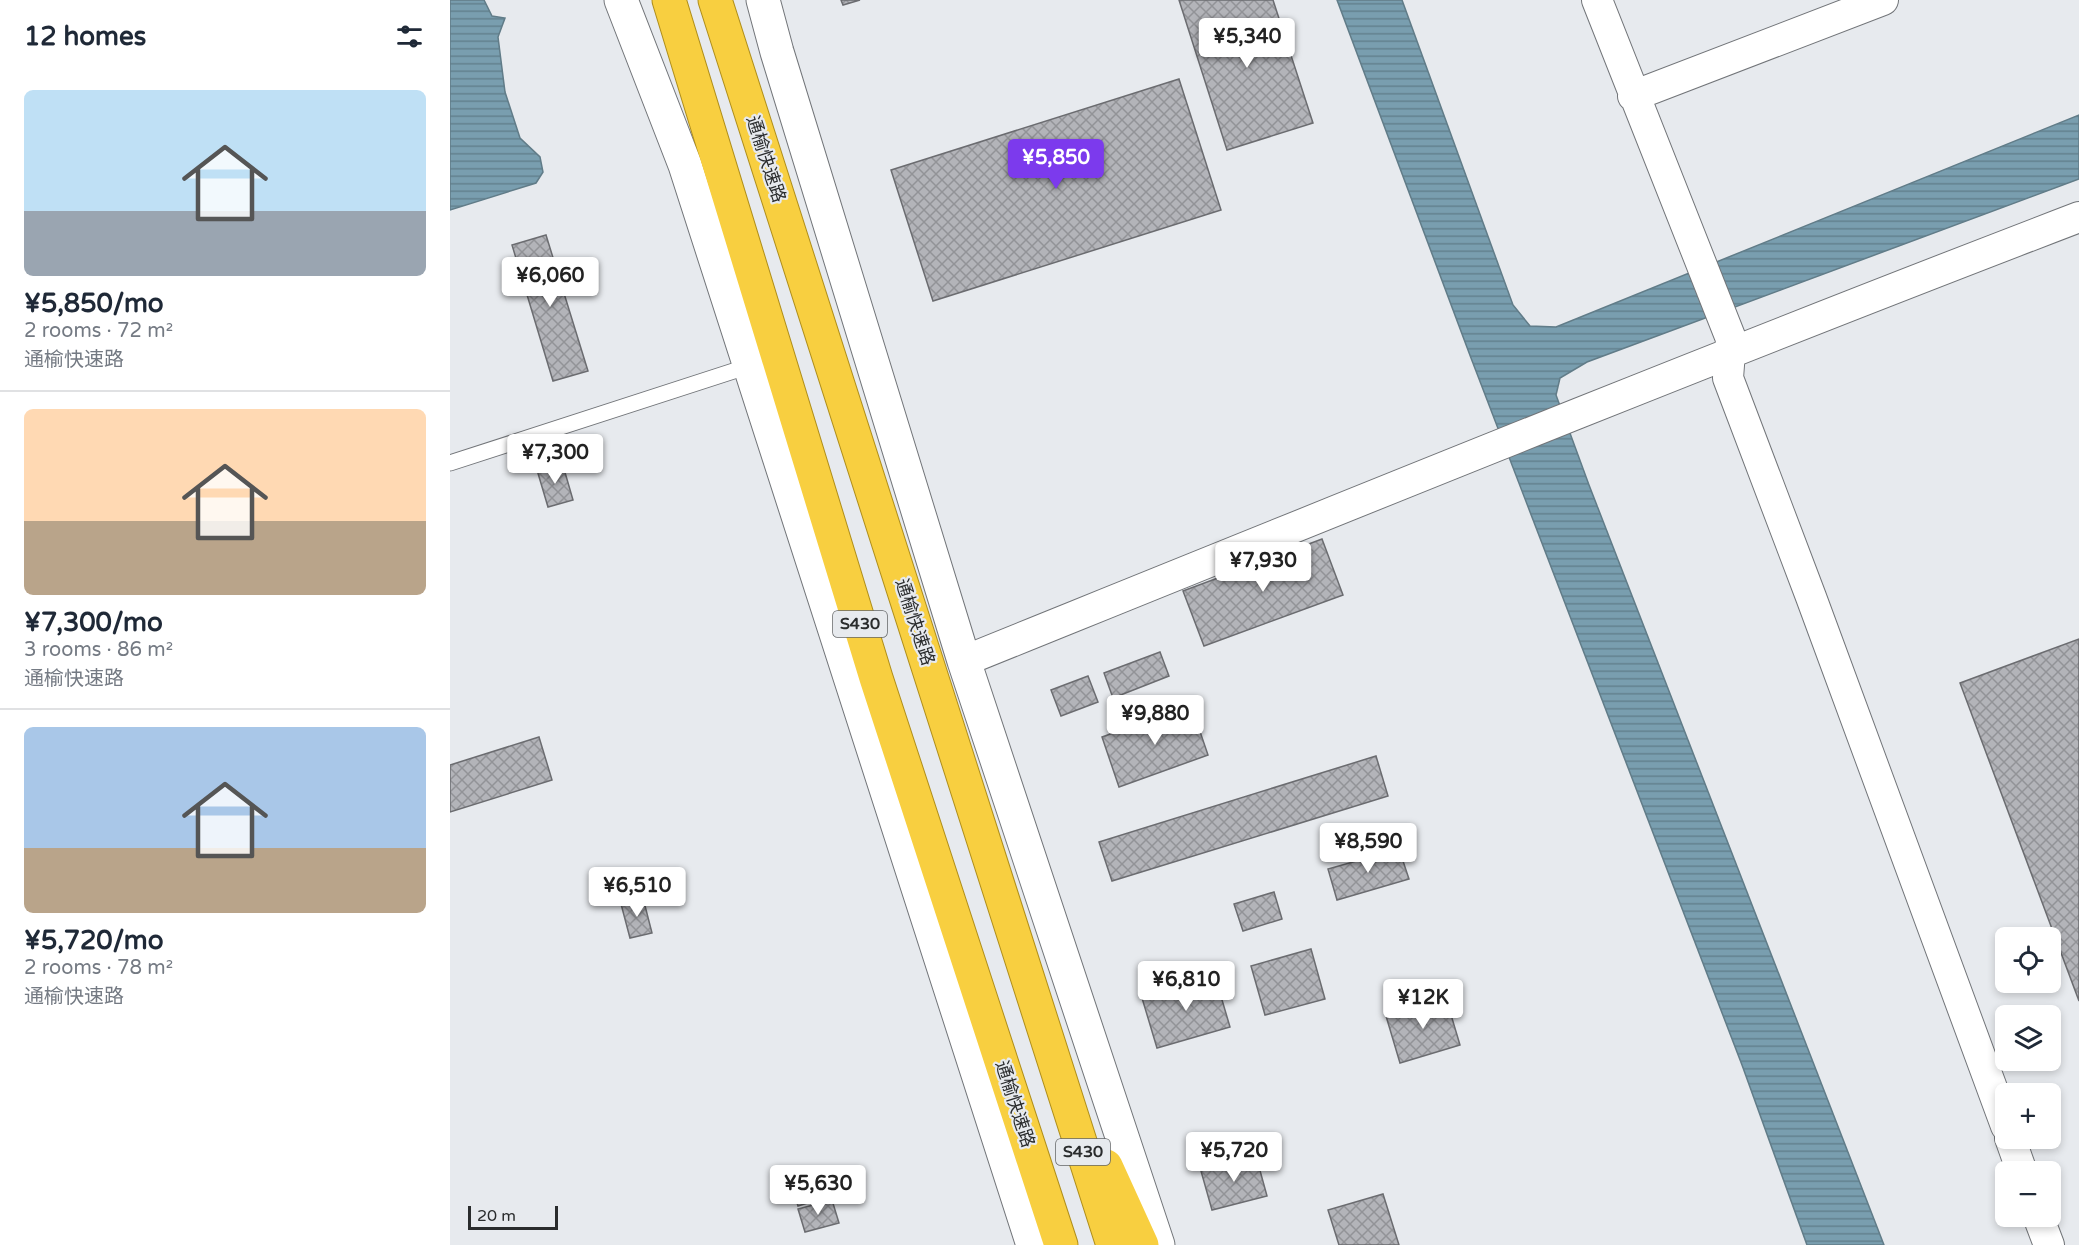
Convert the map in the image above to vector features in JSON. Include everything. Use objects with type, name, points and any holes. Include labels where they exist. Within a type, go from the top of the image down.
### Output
[{"type":"highway","name":"通榆快速路","points":[[669,0],[876,678],[1061,1245]]},
{"type":"highway","name":"通榆快速路","points":[[715,0],[1113,1245]]},
{"type":"highway","points":[[1054,1059],[1142,1245]]},
{"type":"street","points":[[621,0],[685,165],[1033,1245]]},
{"type":"street","points":[[764,0],[780,63],[964,661],[1158,1245]]},
{"type":"street","points":[[1597,0],[1692,240],[1728,340],[1728,378],[1995,1096]]},
{"type":"street","points":[[1634,96],[1883,0]]},
{"type":"street","points":[[964,661],[1574,415],[1728,340],[1858,302],[2079,217]]},
{"type":"street","points":[[2042,1227],[2049,1245]]},
{"type":"lane","points":[[450,463],[749,366]]},
{"type":"water","points":[[450,0],[484,0],[492,16],[505,18],[498,37],[505,92],[520,138],[540,157],[543,172],[536,183],[450,210]]},
{"type":"water","points":[[1337,0],[1402,0],[1513,305],[1530,326],[1556,327],[2079,115],[2079,179],[1587,362],[1560,378],[1556,395],[1884,1245],[1807,1245],[1742,1065],[1471,358]]},
{"type":"building","points":[[841,0],[860,0],[843,5]]},
{"type":"building","points":[[1179,0],[1273,0],[1313,123],[1227,150]]},
{"type":"building","points":[[1179,79],[1221,210],[933,301],[891,170]]},
{"type":"building","points":[[546,235],[588,371],[553,381],[512,245]]},
{"type":"building","points":[[562,462],[573,500],[548,507],[537,470]]},
{"type":"building","points":[[1322,539],[1343,595],[1204,646],[1183,591]]},
{"type":"building","points":[[2079,639],[2079,1001],[2061,953],[2061,927],[2051,927],[1960,683]]},
{"type":"building","points":[[1160,652],[1169,676],[1113,698],[1104,673]]},
{"type":"building","points":[[1088,676],[1098,702],[1061,716],[1051,690]]},
{"type":"building","points":[[1191,705],[1208,755],[1119,787],[1102,737]]},
{"type":"building","points":[[539,737],[552,780],[450,812],[450,765]]},
{"type":"building","points":[[1376,756],[1388,796],[1112,881],[1099,842]]},
{"type":"building","points":[[1399,849],[1409,879],[1337,900],[1328,869]]},
{"type":"building","points":[[1274,892],[1282,919],[1243,931],[1234,904]]},
{"type":"building","points":[[643,898],[652,933],[630,938],[621,904]]},
{"type":"building","points":[[1311,949],[1325,999],[1265,1015],[1251,966]]},
{"type":"building","points":[[1215,976],[1230,1027],[1157,1048],[1142,998]]},
{"type":"building","points":[[1446,998],[1460,1045],[1400,1063],[1386,1016]]},
{"type":"building","points":[[1256,1156],[1267,1196],[1212,1210],[1201,1171]]},
{"type":"building","points":[[823,1170],[830,1196],[798,1206],[790,1180]]},
{"type":"building","points":[[1383,1194],[1399,1245],[1339,1245],[1328,1210]]},
{"type":"building","points":[[832,1200],[839,1223],[805,1232],[798,1209]]}]
